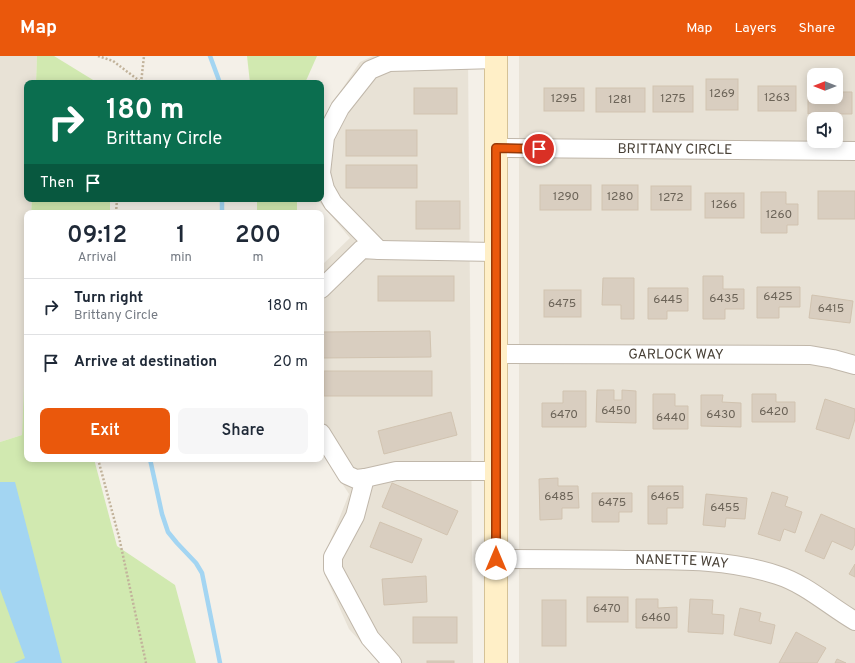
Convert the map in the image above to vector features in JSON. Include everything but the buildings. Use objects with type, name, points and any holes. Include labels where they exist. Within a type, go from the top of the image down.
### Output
[{"type":"main road","points":[[496,58],[496,663]]},
{"type":"street","points":[[324,146],[325,137],[340,108],[370,70],[389,62],[496,58]]},
{"type":"street","name":"BRITTANY CIRCLE","points":[[496,148],[855,151]]},
{"type":"street","points":[[324,185],[333,203],[379,250]]},
{"type":"street","points":[[324,286],[362,249],[496,252]]},
{"type":"street","name":"GARLOCK WAY","points":[[496,354],[810,355],[855,365]]},
{"type":"street","points":[[324,438],[347,475],[356,479],[396,471],[496,471]]},
{"type":"street","points":[[365,478],[355,516],[333,557],[333,569],[370,638],[392,663]]},
{"type":"street","name":"NANETTE WAY","points":[[496,559],[678,560],[736,565],[778,575],[795,583],[831,604],[855,621]]},
{"type":"path","points":[[98,56],[113,61],[138,80]]},
{"type":"path","points":[[141,80],[144,56]]},
{"type":"path","points":[[99,462],[119,537],[146,663]]},
{"type":"shaded area","points":[[0,56],[37,56],[36,80],[24,80],[24,202],[32,202],[31,210],[24,210],[24,385],[22,435],[0,442]]},
{"type":"shaded area","points":[[373,56],[468,56],[473,663],[380,663],[349,629],[324,573],[327,549],[349,494],[324,456],[324,263],[350,238],[320,202],[324,202],[324,116],[360,62]]},
{"type":"shaded area","points":[[519,56],[855,56],[855,663],[519,663]]},
{"type":"green space","points":[[37,56],[54,56],[93,80],[36,80]]},
{"type":"green space","points":[[247,56],[317,56],[306,80],[250,80]]},
{"type":"green space","points":[[32,202],[110,202],[110,210],[31,210]]},
{"type":"green space","points":[[257,202],[297,202],[297,210],[257,210]]},
{"type":"green space","points":[[24,385],[24,462],[95,462],[117,546],[175,585],[196,663],[0,663],[0,442],[22,435]]},
{"type":"water","points":[[0,482],[15,482],[62,663],[14,663],[25,658],[0,589]]},
{"type":"waterway","points":[[210,56],[219,80]]},
{"type":"waterway","points":[[222,202],[222,210]]},
{"type":"waterway","points":[[151,462],[162,514],[168,532],[196,563],[202,573],[220,663]]},
{"type":"route","points":[[496,559],[496,148],[539,149]]}]
